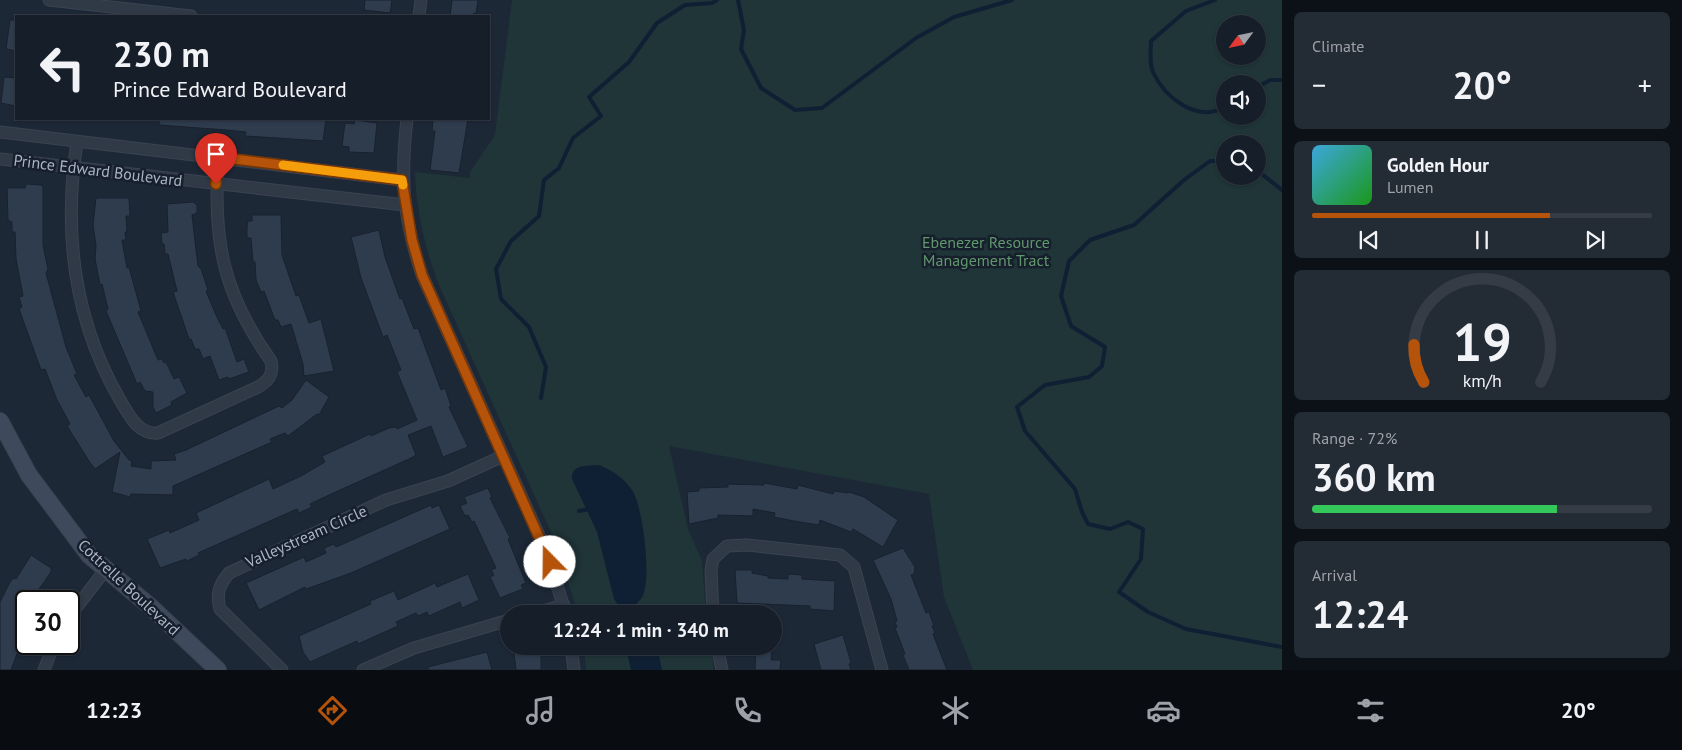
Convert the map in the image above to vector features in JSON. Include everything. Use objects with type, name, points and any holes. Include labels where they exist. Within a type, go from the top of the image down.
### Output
[{"type":"main road","name":"Cottrelle Boulevard","points":[[0,421],[17,455],[44,497],[90,555],[218,670]]},
{"type":"street","points":[[49,0],[182,15]]},
{"type":"street","points":[[419,15],[421,0]]},
{"type":"street","points":[[407,120],[402,180],[412,240],[422,275],[546,551],[564,605]]},
{"type":"street","name":"Prince Edward Boulevard","points":[[0,132],[402,180]]},
{"type":"street","points":[[76,142],[70,187],[72,245],[76,283],[88,326],[108,378],[125,408],[140,428],[151,433],[258,387],[267,381],[272,369],[270,361],[240,312],[226,276],[218,235],[216,184],[218,157]]},
{"type":"street","name":"Prince Edward Boulevard","points":[[0,159],[405,204]]},
{"type":"street","name":"Valleystream Circle","points":[[282,670],[228,620],[220,609],[217,598],[219,588],[229,573],[386,500],[448,480],[503,456]]},
{"type":"street","points":[[713,605],[711,570],[713,558],[727,546],[747,545],[840,555],[854,567],[882,670]]},
{"type":"street","points":[[80,603],[106,569]]},
{"type":"street","points":[[364,670],[414,648],[500,623]]},
{"type":"street","points":[[44,670],[50,655]]},
{"type":"street","points":[[572,655],[574,670]]},
{"type":"street","points":[[719,655],[722,670]]},
{"type":"green space","name":"Ebenezer Resource Management Tract","points":[[512,0],[1282,0],[1282,670],[973,670],[944,597],[929,494],[669,446],[688,529],[702,561],[705,605],[575,605],[556,543],[438,283],[425,242],[419,214],[415,172],[470,178],[470,172],[495,135]]},
{"type":"green space","points":[[585,655],[712,655],[714,670],[586,670]]},
{"type":"water","points":[[599,465],[617,475],[625,481],[636,498],[643,527],[646,578],[645,591],[641,599],[634,605],[618,605],[614,599],[597,532],[572,479],[572,474],[577,468]]},
{"type":"water","points":[[628,655],[659,655],[662,670],[631,670]]},
{"type":"building","points":[[365,0],[392,0],[390,13],[364,10]]},
{"type":"building","points":[[452,0],[478,0],[476,14],[450,15]]},
{"type":"building","points":[[10,20],[15,20],[15,51],[6,49]]},
{"type":"building","points":[[4,77],[15,78],[15,106],[1,103]]},
{"type":"building","points":[[159,120],[326,120],[323,141],[245,136],[246,132],[159,125]]},
{"type":"building","points":[[355,120],[377,123],[374,153],[349,152],[349,147],[342,146],[345,123],[354,124]]},
{"type":"building","points":[[433,120],[468,120],[459,173],[430,170],[435,131],[432,131]]},
{"type":"building","points":[[26,184],[41,185],[43,187],[43,245],[48,269],[46,273],[66,347],[77,374],[74,375],[86,397],[89,395],[114,441],[129,460],[132,461],[131,466],[151,469],[151,461],[176,460],[174,454],[279,406],[282,408],[292,400],[306,380],[329,397],[319,415],[317,414],[288,436],[285,433],[270,439],[272,442],[173,486],[173,495],[131,494],[130,497],[112,492],[120,452],[95,469],[89,461],[67,426],[70,424],[57,400],[45,369],[41,370],[19,309],[22,307],[19,297],[23,296],[16,259],[15,232],[12,232],[12,222],[8,220],[7,188],[25,188]]},
{"type":"building","points":[[96,198],[129,198],[130,216],[126,216],[126,240],[122,240],[127,268],[129,267],[141,311],[138,312],[158,360],[162,359],[164,363],[166,362],[174,379],[179,377],[187,393],[171,402],[172,405],[156,413],[153,407],[153,392],[145,391],[140,382],[137,384],[106,311],[108,309],[102,284],[100,285],[95,259],[96,245],[93,225]]},
{"type":"building","points":[[193,202],[197,205],[197,213],[192,215],[198,266],[201,269],[208,290],[206,291],[223,329],[225,328],[237,362],[244,359],[249,372],[229,379],[228,377],[219,380],[210,356],[203,359],[199,349],[195,349],[191,339],[189,339],[173,292],[177,291],[168,254],[165,254],[164,244],[162,244],[161,233],[168,232],[167,204]]},
{"type":"building","points":[[252,215],[281,215],[282,255],[296,296],[299,295],[309,323],[321,319],[334,371],[304,376],[303,364],[291,324],[281,327],[278,320],[275,320],[264,291],[261,292],[256,280],[251,238],[247,238],[248,221],[252,221]]},
{"type":"building","points":[[379,230],[385,257],[400,299],[402,298],[414,329],[418,328],[441,390],[445,388],[451,406],[449,407],[468,447],[443,457],[431,426],[408,435],[416,455],[411,458],[310,504],[312,507],[299,513],[297,509],[198,553],[199,555],[187,561],[186,559],[160,568],[147,539],[169,530],[170,533],[199,520],[196,513],[269,479],[273,489],[301,476],[325,462],[322,456],[370,434],[371,436],[389,428],[396,427],[397,429],[417,420],[397,372],[401,370],[387,335],[383,337],[361,278],[351,237]]},
{"type":"building","points":[[764,483],[797,489],[798,485],[833,494],[834,491],[849,492],[864,497],[898,520],[883,547],[853,529],[851,532],[820,520],[819,525],[774,517],[775,513],[753,509],[753,516],[718,515],[718,518],[689,524],[687,492],[699,491],[699,488],[728,487],[728,484],[764,485]]},
{"type":"building","points":[[488,488],[492,497],[490,498],[510,538],[508,539],[526,583],[521,585],[523,589],[500,598],[490,577],[494,575],[491,570],[496,568],[474,521],[472,522],[468,515],[465,516],[460,506],[467,503],[464,497]]},
{"type":"building","points":[[431,505],[432,508],[439,505],[450,529],[351,573],[306,589],[305,587],[259,610],[246,583],[304,557],[306,562],[326,553],[324,548],[334,544],[336,547]]},
{"type":"building","points":[[903,548],[915,567],[914,574],[911,575],[926,613],[929,612],[934,626],[932,626],[935,633],[933,634],[947,670],[909,670],[903,655],[905,654],[895,628],[897,627],[895,622],[897,621],[891,599],[873,560]]},
{"type":"building","points":[[31,555],[51,568],[51,572],[38,590],[15,590],[15,655],[17,655],[11,670],[0,670],[0,602],[10,582],[14,578],[16,579]]},
{"type":"building","points":[[735,570],[752,570],[752,573],[768,576],[768,578],[788,579],[788,574],[802,575],[802,579],[835,581],[834,611],[810,609],[810,606],[737,603]]},
{"type":"building","points":[[468,574],[479,600],[462,608],[460,602],[429,616],[427,612],[418,616],[416,613],[396,622],[398,626],[358,644],[357,641],[310,662],[303,652],[299,636],[371,604],[370,601],[394,591],[398,600],[435,583],[437,587]]},
{"type":"building","points":[[843,635],[851,663],[849,664],[851,670],[821,670],[814,644]]},
{"type":"building","points":[[487,652],[492,670],[428,670],[428,667]]},
{"type":"building","points":[[514,655],[541,655],[541,670],[516,670]]},
{"type":"building","points":[[756,655],[771,655],[771,660],[781,660],[780,670],[755,670]]},
{"type":"waterway","points":[[541,398],[546,367],[529,327],[501,299],[496,269],[511,241],[539,216],[544,180],[559,168],[573,138],[601,116],[589,97],[629,62],[657,23],[685,5],[712,3],[717,0]]},
{"type":"waterway","points":[[738,0],[744,30],[741,49],[761,88],[795,110],[822,108],[916,38],[954,17],[1012,0]]},
{"type":"waterway","points":[[1215,0],[1186,11],[1151,41],[1151,61],[1152,69],[1158,82],[1174,99],[1193,110],[1204,112],[1216,110]]},
{"type":"waterway","points":[[1266,82],[1270,80],[1282,80]]},
{"type":"waterway","points":[[1216,161],[1210,161],[1184,180],[1134,225],[1090,240],[1069,261],[1061,296],[1071,326],[1105,347],[1102,366],[1089,377],[1045,385],[1017,407],[1025,431],[1075,489],[1088,524],[1110,529],[1128,522],[1143,529],[1141,559],[1119,592],[1148,612],[1186,629],[1282,647]]},
{"type":"waterway","points":[[1266,177],[1282,190]]},
{"type":"waterway","points":[[579,511],[590,509]]},
{"type":"waterway","points":[[634,599],[635,605]]},
{"type":"slow traffic","points":[[283,165],[402,180],[403,185]]},
{"type":"route","points":[[216,184],[218,157],[402,180],[412,240],[422,275],[550,562]]}]
